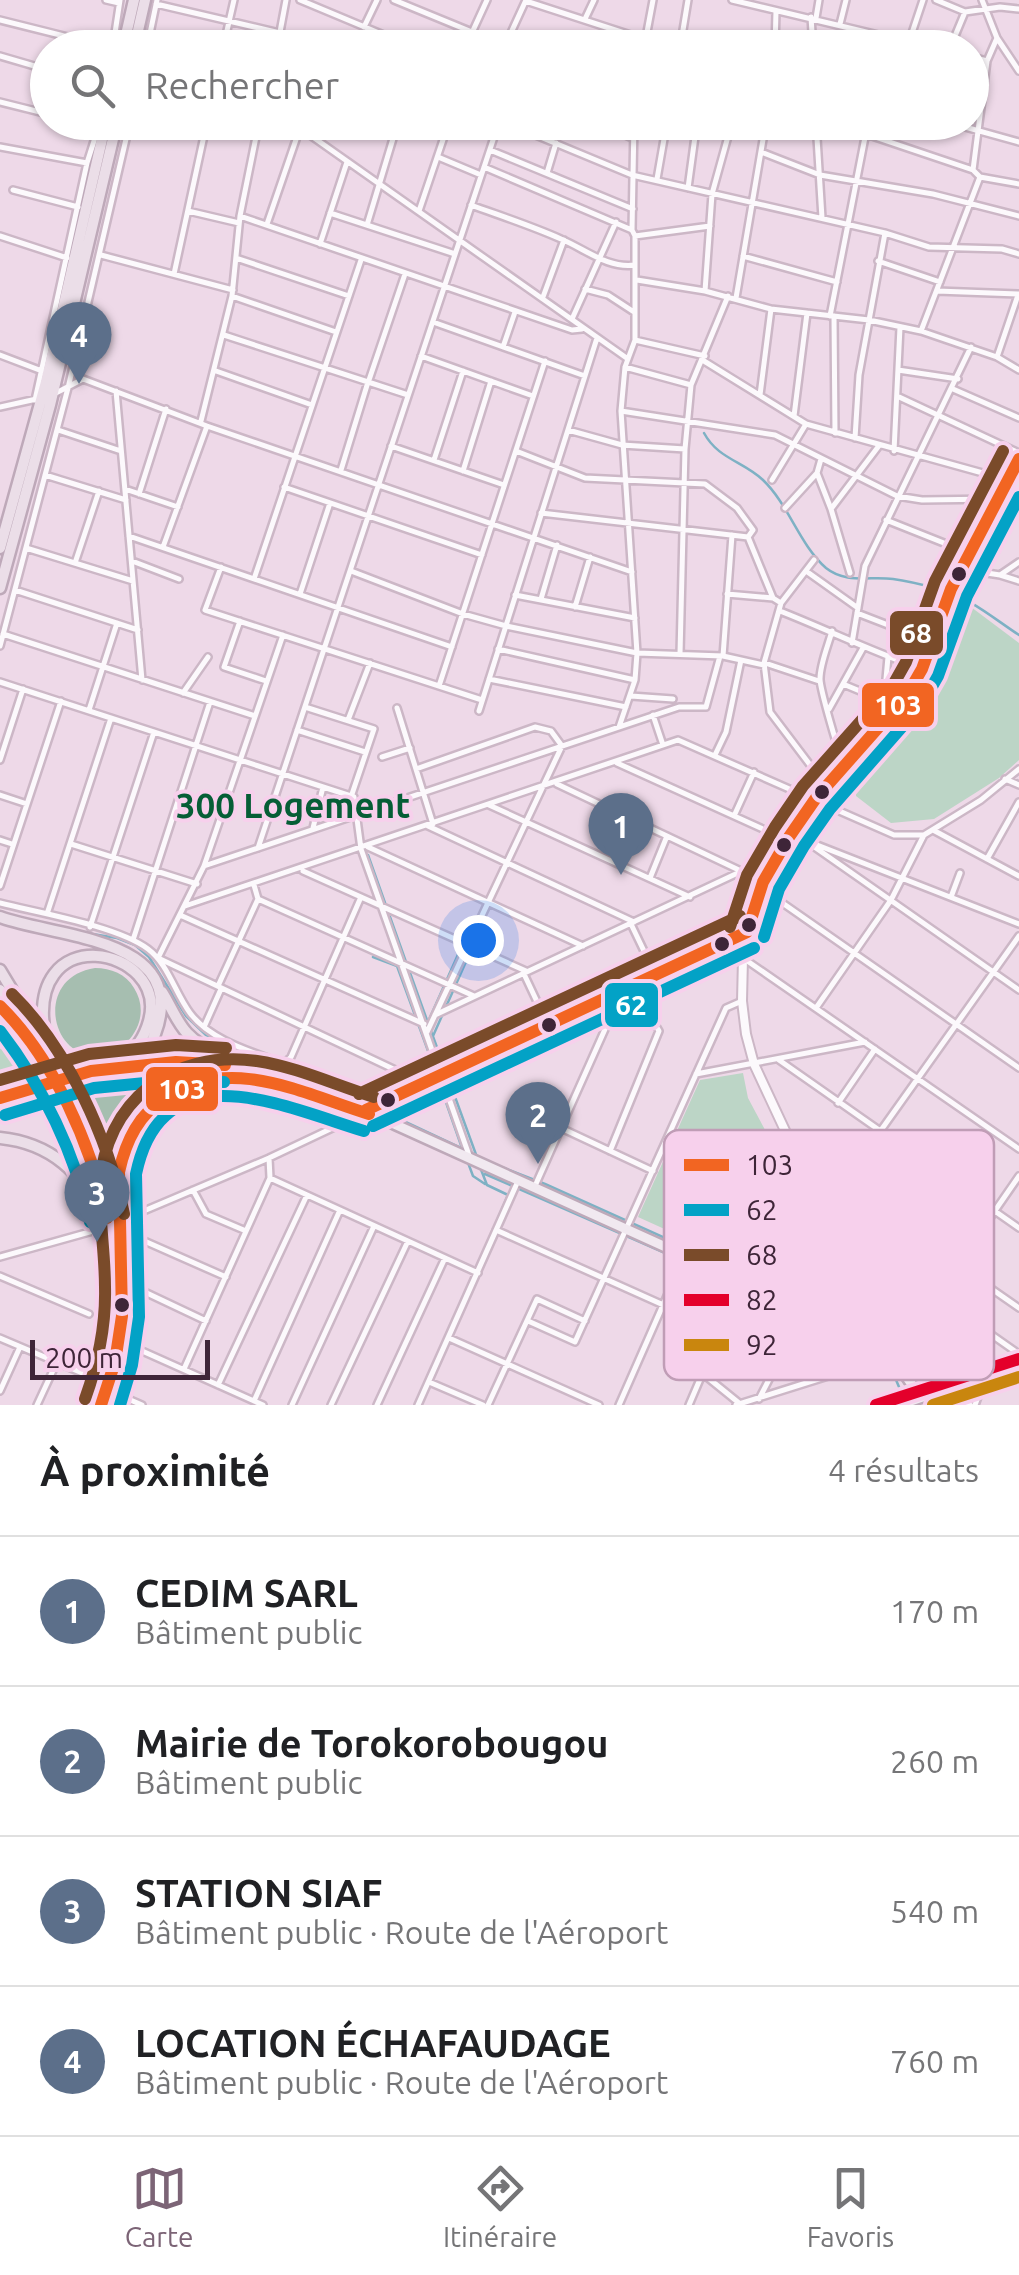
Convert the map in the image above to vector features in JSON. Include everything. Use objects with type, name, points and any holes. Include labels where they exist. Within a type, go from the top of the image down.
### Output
[{"type":"highway","points":[[127,30],[134,0]]},
{"type":"highway","points":[[141,30],[153,1]]},
{"type":"highway","points":[[0,588],[99,140]]},
{"type":"highway","points":[[0,548],[112,140]]},
{"type":"highway","points":[[0,917],[118,948],[137,959],[196,1041],[220,1054],[288,1078]]},
{"type":"highway","points":[[0,1113],[123,1060],[134,1051],[148,1026],[149,996],[142,978],[124,963],[103,955],[83,956],[66,963],[53,974],[41,1004],[48,1051]]},
{"type":"highway","points":[[0,970],[94,1139],[118,1213]]},
{"type":"highway","points":[[88,1076],[124,1076],[141,1064],[159,1023],[160,989]]},
{"type":"highway","points":[[0,990],[76,1126],[101,1190],[108,1225],[112,1306],[108,1342],[87,1405]]},
{"type":"highway","points":[[0,1006],[24,1033]]},
{"type":"highway","points":[[101,1405],[121,1320],[119,1168],[140,1120],[160,1098],[196,1081],[236,1077],[273,1082]]},
{"type":"highway","points":[[0,1100],[36,1095]]},
{"type":"highway","points":[[3,1140],[30,1142],[67,1164],[93,1194],[108,1225]]},
{"type":"main road","points":[[784,1130],[754,1064],[742,1001],[743,958],[761,888],[816,798],[898,707],[922,669],[950,592],[1019,456]]},
{"type":"main road","points":[[88,1076],[141,1064],[200,1062],[288,1078],[664,1246]]},
{"type":"main road","points":[[124,1076],[216,1071],[273,1082],[366,1112]]},
{"type":"main road","points":[[336,1102],[340,1122]]},
{"type":"main road","points":[[994,1371],[1019,1357]]},
{"type":"main road","points":[[994,1366],[1019,1357]]},
{"type":"main road","points":[[908,1380],[918,1395]]},
{"type":"main road","points":[[876,1405],[906,1402],[958,1380]]},
{"type":"main road","points":[[918,1395],[974,1380]]},
{"type":"street","points":[[106,0],[120,2],[115,30]]},
{"type":"street","points":[[226,30],[234,0]]},
{"type":"street","points":[[281,30],[286,0]]},
{"type":"street","points":[[300,0],[373,30]]},
{"type":"street","points":[[364,26],[377,0]]},
{"type":"street","points":[[394,0],[467,30]]},
{"type":"street","points":[[473,30],[487,0]]},
{"type":"street","points":[[513,30],[526,0],[610,30]]},
{"type":"street","points":[[585,20],[594,0]]},
{"type":"street","points":[[648,30],[653,0]]},
{"type":"street","points":[[683,30],[688,0]]},
{"type":"street","points":[[732,0],[863,30]]},
{"type":"street","points":[[814,30],[819,0]]},
{"type":"street","points":[[840,24],[846,0]]},
{"type":"street","points":[[913,30],[923,0]]},
{"type":"street","points":[[936,0],[965,12],[1019,9]]},
{"type":"street","points":[[982,0],[998,38],[1019,71]]},
{"type":"street","points":[[149,30],[153,1],[267,30]]},
{"type":"street","points":[[775,30],[776,11]]},
{"type":"street","points":[[958,30],[965,12]]},
{"type":"street","points":[[0,20],[40,30]]},
{"type":"street","points":[[989,57],[998,38]]},
{"type":"street","points":[[0,56],[30,65]]},
{"type":"street","points":[[0,102],[30,110]]},
{"type":"street","points":[[989,135],[1019,142]]},
{"type":"street","points":[[43,398],[42,371],[87,164],[96,140]]},
{"type":"street","points":[[0,646],[68,388],[126,140]]},
{"type":"street","points":[[174,274],[203,140]]},
{"type":"street","points":[[163,547],[204,423],[224,335],[255,140]]},
{"type":"street","points":[[267,225],[296,140]]},
{"type":"street","points":[[317,140],[628,359]]},
{"type":"street","points":[[367,226],[392,140]]},
{"type":"street","points":[[418,211],[442,140]]},
{"type":"street","points":[[258,848],[494,140]]},
{"type":"street","points":[[548,140],[632,175],[848,224],[929,247],[1002,249],[1019,254]]},
{"type":"street","points":[[620,727],[635,680],[636,654],[621,410],[625,367],[634,340],[637,280],[632,140]]},
{"type":"street","points":[[657,180],[664,140]]},
{"type":"street","points":[[688,188],[694,140]]},
{"type":"street","points":[[705,291],[712,194],[727,140]]},
{"type":"street","points":[[680,654],[684,448],[691,385],[732,297],[763,140]]},
{"type":"street","points":[[818,140],[822,218]]},
{"type":"street","points":[[836,433],[832,316],[865,140]]},
{"type":"street","points":[[884,140],[973,170],[980,177],[1019,184]]},
{"type":"street","points":[[973,170],[977,140]]},
{"type":"street","points":[[546,173],[556,143]]},
{"type":"street","points":[[0,147],[87,164]]},
{"type":"street","points":[[490,150],[633,209]]},
{"type":"street","points":[[761,152],[820,175],[933,194],[1019,216]]},
{"type":"street","points":[[437,156],[481,175]]},
{"type":"street","points":[[320,245],[348,162]]},
{"type":"street","points":[[484,167],[616,222],[633,233],[710,226]]},
{"type":"street","points":[[921,331],[980,177]]},
{"type":"street","points":[[14,190],[78,207]]},
{"type":"street","points":[[472,205],[564,240],[598,258],[629,267],[635,265]]},
{"type":"street","points":[[188,210],[267,225],[572,330],[586,329]]},
{"type":"street","points":[[330,214],[455,254]]},
{"type":"street","points":[[572,319],[616,222]]},
{"type":"street","points":[[855,439],[859,375],[885,233]]},
{"type":"street","points":[[0,236],[67,258]]},
{"type":"street","points":[[543,297],[564,240]]},
{"type":"street","points":[[100,255],[233,293],[336,332]]},
{"type":"street","points":[[743,256],[836,282]]},
{"type":"street","points":[[236,258],[349,296]]},
{"type":"street","points":[[254,578],[361,260]]},
{"type":"street","points":[[878,261],[940,282]]},
{"type":"street","points":[[341,470],[404,274]]},
{"type":"street","points":[[637,280],[705,291],[772,309],[868,320],[921,331],[971,346],[1019,370]]},
{"type":"street","points":[[585,289],[608,295],[634,312]]},
{"type":"street","points":[[937,292],[1019,293],[997,357]]},
{"type":"street","points":[[760,395],[772,309]]},
{"type":"street","points":[[503,346],[515,311]]},
{"type":"street","points":[[794,416],[807,313]]},
{"type":"street","points":[[432,322],[585,376]]},
{"type":"street","points":[[894,451],[900,327]]},
{"type":"street","points":[[224,335],[408,396]]},
{"type":"street","points":[[478,711],[597,338]]},
{"type":"street","points":[[634,340],[704,359],[806,424],[1008,480]]},
{"type":"street","points":[[852,643],[866,566],[971,346]]},
{"type":"street","points":[[0,355],[42,371]]},
{"type":"street","points":[[421,356],[534,396]]},
{"type":"street","points":[[440,686],[544,361]]},
{"type":"street","points":[[625,367],[691,385]]},
{"type":"street","points":[[898,370],[958,380]]},
{"type":"street","points":[[215,371],[312,405]]},
{"type":"street","points":[[434,460],[463,371]]},
{"type":"street","points":[[0,407],[43,398],[82,379],[632,572]]},
{"type":"street","points":[[462,471],[491,380]]},
{"type":"street","points":[[953,389],[1019,418]]},
{"type":"street","points":[[116,391],[142,680]]},
{"type":"street","points":[[897,396],[1019,456]]},
{"type":"street","points":[[139,494],[166,408]]},
{"type":"street","points":[[621,410],[742,428],[795,444],[898,496],[922,500],[998,499],[1019,508]]},
{"type":"street","points":[[772,480],[806,424]]},
{"type":"street","points":[[57,430],[122,450]]},
{"type":"street","points":[[568,430],[622,446],[684,448]]},
{"type":"street","points":[[391,446],[504,485]]},
{"type":"street","points":[[832,508],[879,446]]},
{"type":"street","points":[[516,451],[585,478],[706,484],[727,499],[753,530],[748,537]]},
{"type":"street","points":[[785,508],[817,473],[821,460]]},
{"type":"street","points":[[817,473],[832,508],[850,573]]},
{"type":"street","points":[[45,474],[126,500]]},
{"type":"street","points":[[284,488],[482,555]]},
{"type":"street","points":[[125,489],[178,507]]},
{"type":"street","points":[[75,563],[99,491]]},
{"type":"street","points":[[300,594],[330,503]]},
{"type":"street","points":[[541,513],[748,537]]},
{"type":"street","points":[[886,520],[970,553]]},
{"type":"street","points":[[204,866],[679,707],[706,707],[721,656],[732,535]]},
{"type":"street","points":[[129,536],[452,647]]},
{"type":"street","points":[[748,537],[780,607],[862,648],[922,669]]},
{"type":"street","points":[[540,600],[558,545]]},
{"type":"street","points":[[26,548],[134,581]]},
{"type":"street","points":[[575,607],[590,556]]},
{"type":"street","points":[[814,560],[780,607],[764,664],[770,712],[826,786]]},
{"type":"street","points":[[132,561],[179,579]]},
{"type":"street","points":[[1000,575],[1019,562]]},
{"type":"street","points":[[220,567],[205,610],[482,700]]},
{"type":"street","points":[[961,569],[1019,581]]},
{"type":"street","points":[[350,571],[506,626],[636,654],[721,656],[819,681]]},
{"type":"street","points":[[806,571],[858,610],[932,642]]},
{"type":"street","points":[[15,590],[138,630]]},
{"type":"street","points":[[728,594],[773,598]]},
{"type":"street","points":[[515,596],[635,618]]},
{"type":"street","points":[[240,621],[224,667],[267,681]]},
{"type":"street","points":[[88,710],[117,624]]},
{"type":"street","points":[[832,631],[819,681],[838,758],[845,766]]},
{"type":"street","points":[[4,634],[255,716]]},
{"type":"street","points":[[158,958],[204,866],[283,635]]},
{"type":"street","points":[[829,710],[862,648]]},
{"type":"street","points":[[498,649],[635,680]]},
{"type":"street","points":[[184,693],[208,657]]},
{"type":"street","points":[[884,702],[888,657]]},
{"type":"street","points":[[714,755],[726,732],[740,660]]},
{"type":"street","points":[[348,720],[370,664]]},
{"type":"street","points":[[489,680],[626,708]]},
{"type":"street","points":[[0,682],[352,796]]},
{"type":"street","points":[[843,684],[898,707]]},
{"type":"street","points":[[0,760],[23,688]]},
{"type":"street","points":[[630,696],[673,699]]},
{"type":"street","points":[[0,886],[61,701]]},
{"type":"street","points":[[133,940],[210,702]]},
{"type":"street","points":[[305,706],[374,729],[352,796],[356,815],[380,906],[471,1160]]},
{"type":"street","points":[[397,708],[431,825],[633,923],[655,974]]},
{"type":"street","points":[[653,716],[663,745]]},
{"type":"street","points":[[47,915],[111,718]]},
{"type":"street","points":[[416,769],[535,728],[551,731],[562,746]]},
{"type":"street","points":[[297,730],[366,752]]},
{"type":"street","points":[[90,927],[154,732]]},
{"type":"street","points":[[185,906],[678,740],[894,835],[932,830],[981,800],[1019,769]]},
{"type":"street","points":[[426,1028],[562,746]]},
{"type":"street","points":[[382,757],[410,748]]},
{"type":"street","points":[[614,762],[734,816],[1019,924]]},
{"type":"street","points":[[734,816],[754,772]]},
{"type":"street","points":[[1005,779],[1019,785]]},
{"type":"street","points":[[554,782],[742,871]]},
{"type":"street","points":[[312,829],[323,787]]},
{"type":"street","points":[[0,795],[27,804]]},
{"type":"street","points":[[986,858],[1019,802]]},
{"type":"street","points":[[489,805],[690,896]]},
{"type":"street","points":[[932,830],[1018,873]]},
{"type":"street","points":[[816,1008],[891,900],[924,834]]},
{"type":"street","points":[[650,878],[667,836]]},
{"type":"street","points":[[0,840],[12,844]]},
{"type":"street","points":[[805,840],[1019,990]]},
{"type":"street","points":[[70,843],[197,884]]},
{"type":"street","points":[[364,848],[583,946]]},
{"type":"street","points":[[434,1016],[742,871],[762,863],[773,864]]},
{"type":"street","points":[[301,870],[526,973],[548,1025]]},
{"type":"street","points":[[951,897],[960,874]]},
{"type":"street","points":[[204,1027],[258,898],[254,885]]},
{"type":"street","points":[[761,888],[1019,1068]]},
{"type":"street","points":[[158,958],[191,1014],[204,1027],[241,1048],[288,1063],[361,896]]},
{"type":"street","points":[[258,898],[475,997]]},
{"type":"street","points":[[0,903],[133,940],[158,958],[423,1082]]},
{"type":"street","points":[[180,915],[426,1028]]},
{"type":"street","points":[[118,1213],[139,1213],[269,1158],[423,1082],[748,932]]},
{"type":"street","points":[[881,1130],[1019,936]]},
{"type":"street","points":[[743,958],[992,1130]]},
{"type":"street","points":[[610,1150],[659,1030],[632,986]]},
{"type":"street","points":[[533,1189],[614,994]]},
{"type":"street","points":[[671,1130],[726,1008],[742,1001]]},
{"type":"street","points":[[596,1002],[608,1016]]},
{"type":"street","points":[[696,1074],[865,1042]]},
{"type":"street","points":[[838,1102],[875,1050]]},
{"type":"street","points":[[779,1060],[879,1130]]},
{"type":"street","points":[[561,1128],[653,1170]]},
{"type":"street","points":[[994,1131],[1019,1149]]},
{"type":"street","points":[[528,1321],[575,1342],[664,1145]]},
{"type":"street","points":[[184,1369],[270,1178],[269,1158]]},
{"type":"street","points":[[1019,1176],[995,1211],[1019,1228]]},
{"type":"street","points":[[270,1178],[478,1273]]},
{"type":"street","points":[[418,1405],[518,1182]]},
{"type":"street","points":[[194,1190],[206,1214],[246,1232]]},
{"type":"street","points":[[218,1385],[307,1195]]},
{"type":"street","points":[[254,1401],[340,1210]]},
{"type":"street","points":[[115,1405],[131,1346],[135,1306],[130,1285],[132,1236],[139,1213]]},
{"type":"street","points":[[292,1405],[374,1226]]},
{"type":"street","points":[[496,1230],[663,1305],[619,1405]]},
{"type":"street","points":[[0,1257],[93,1231]]},
{"type":"street","points":[[132,1236],[226,1277]]},
{"type":"street","points":[[331,1405],[408,1241]]},
{"type":"street","points":[[378,1405],[444,1258]]},
{"type":"street","points":[[0,1276],[89,1314]]},
{"type":"street","points":[[130,1285],[206,1320]]},
{"type":"street","points":[[994,1291],[1019,1308]]},
{"type":"street","points":[[429,1382],[485,1405],[537,1299],[585,1320]]},
{"type":"street","points":[[0,1338],[98,1380]]},
{"type":"street","points":[[449,1338],[599,1405]]},
{"type":"street","points":[[994,1339],[1019,1357]]},
{"type":"street","points":[[131,1346],[263,1405]]},
{"type":"street","points":[[0,1391],[20,1348]]},
{"type":"street","points":[[37,1405],[56,1364]]},
{"type":"street","points":[[689,1405],[699,1380]]},
{"type":"street","points":[[710,1380],[739,1405],[815,1380]]},
{"type":"street","points":[[760,1399],[769,1380]]},
{"type":"street","points":[[940,1391],[972,1405],[984,1380]]},
{"type":"street","points":[[119,1395],[142,1405]]},
{"type":"green space","points":[[967,604],[1019,643],[1019,760],[999,778],[934,819],[891,823],[856,796],[856,774],[922,702],[935,679],[958,609]]},
{"type":"green space","points":[[95,968],[127,979],[137,993],[141,1011],[137,1028],[127,1042],[110,1052],[90,1055],[74,1049],[63,1037],[56,1022],[56,1005],[61,988],[74,975]]},
{"type":"green space","points":[[9,1044],[26,1071],[0,1078],[0,1049]]},
{"type":"green space","points":[[743,1073],[748,1098],[765,1130],[677,1130],[700,1080]]},
{"type":"green space","points":[[157,1082],[160,1093],[137,1117],[116,1169],[87,1098]]},
{"type":"green space","points":[[664,1160],[664,1229],[638,1217]]},
{"type":"waterway","points":[[118,28],[123,0]]},
{"type":"waterway","points":[[86,179],[94,148]]},
{"type":"waterway","points":[[704,433],[716,449],[763,480],[826,568],[850,578],[899,580],[950,593],[1019,635]]},
{"type":"waterway","points":[[906,688],[923,652],[941,591]]},
{"type":"waterway","points":[[368,855],[406,962]]},
{"type":"waterway","points":[[477,1052],[737,926],[758,870]]},
{"type":"waterway","points":[[18,917],[34,921]]},
{"type":"waterway","points":[[428,1022],[472,923]]},
{"type":"waterway","points":[[433,1036],[481,928]]},
{"type":"waterway","points":[[86,933],[135,945],[149,957],[186,1016],[206,1035],[240,1054],[345,1089],[377,1090],[407,1079]]},
{"type":"waterway","points":[[373,957],[397,966],[431,1059],[433,1066],[414,1075]]},
{"type":"waterway","points":[[409,970],[428,1023]]},
{"type":"waterway","points":[[431,1031],[478,1160]]},
{"type":"waterway","points":[[254,1088],[315,1103]]},
{"type":"waterway","points":[[441,1088],[462,1148]]},
{"type":"waterway","points":[[397,1118],[463,1149]]},
{"type":"waterway","points":[[467,1160],[473,1176],[485,1184]]},
{"type":"waterway","points":[[483,1160],[664,1238]]},
{"type":"waterway","points":[[480,1167],[487,1185],[508,1195],[483,1254]]},
{"type":"waterway","points":[[485,1174],[664,1253]]},
{"type":"waterway","points":[[415,1405],[433,1366]]},
{"type":"waterway","points":[[896,1380],[902,1394]]},
{"type":"transit line","name":"68","points":[[730,927],[747,875],[775,827],[803,786],[893,685],[906,662],[935,581],[1003,451]]},
{"type":"transit line","name":"103","points":[[747,932],[763,882],[789,837],[816,798],[907,695],[922,669],[951,589],[1019,459]]},
{"type":"transit line","name":"62","points":[[764,937],[779,889],[804,846],[830,809],[922,704],[938,676],[967,596],[1019,497]]},
{"type":"transit line","name":"68","points":[[359,1094],[740,916]]},
{"type":"transit line","name":"103","points":[[366,1110],[747,932]]},
{"type":"transit line","name":"62","points":[[373,1126],[754,948]]},
{"type":"transit line","name":"68","points":[[12,994],[51,1041],[83,1096],[108,1155],[124,1214]]},
{"type":"transit line","name":"103","points":[[0,1006],[37,1051],[68,1104],[107,1218]]},
{"type":"transit line","name":"62","points":[[0,1031],[30,1074],[56,1122],[76,1171],[90,1222]]},
{"type":"transit line","name":"68","points":[[0,1080],[89,1054],[176,1045],[226,1048]]},
{"type":"transit line","name":"68","points":[[85,1399],[104,1315],[100,1199],[104,1156],[114,1129],[129,1106],[148,1087],[171,1073],[226,1059],[287,1067],[374,1097]]},
{"type":"transit line","name":"103","points":[[0,1098],[91,1071],[176,1062],[225,1065]]},
{"type":"transit line","name":"103","points":[[101,1405],[115,1362],[122,1316],[119,1172],[130,1139],[149,1111],[167,1096],[192,1084],[243,1078],[294,1089],[369,1114]]},
{"type":"transit line","name":"62","points":[[5,1115],[94,1088],[176,1080],[224,1082]]},
{"type":"transit line","name":"62","points":[[120,1405],[132,1365],[139,1317],[136,1174],[150,1135],[171,1111],[199,1099],[230,1096],[299,1110],[364,1131]]},
{"type":"transit line","name":"82","points":[[994,1367],[1019,1359]]},
{"type":"transit line","name":"92","points":[[933,1405],[1019,1377]]},
{"type":"transit line","name":"82","points":[[876,1405],[954,1380]]},
{"type":"place","name":"LOCATION ÉCHAFAUDAGE","points":[[79,384]]},
{"type":"place","name":"CEDIM SARL","points":[[621,875]]},
{"type":"place","name":"Mairie de Torokorobougou","points":[[538,1164]]},
{"type":"place","name":"STATION SIAF","points":[[97,1242]]},
{"type":"district","name":"300 Logement","points":[[293,805]]}]
